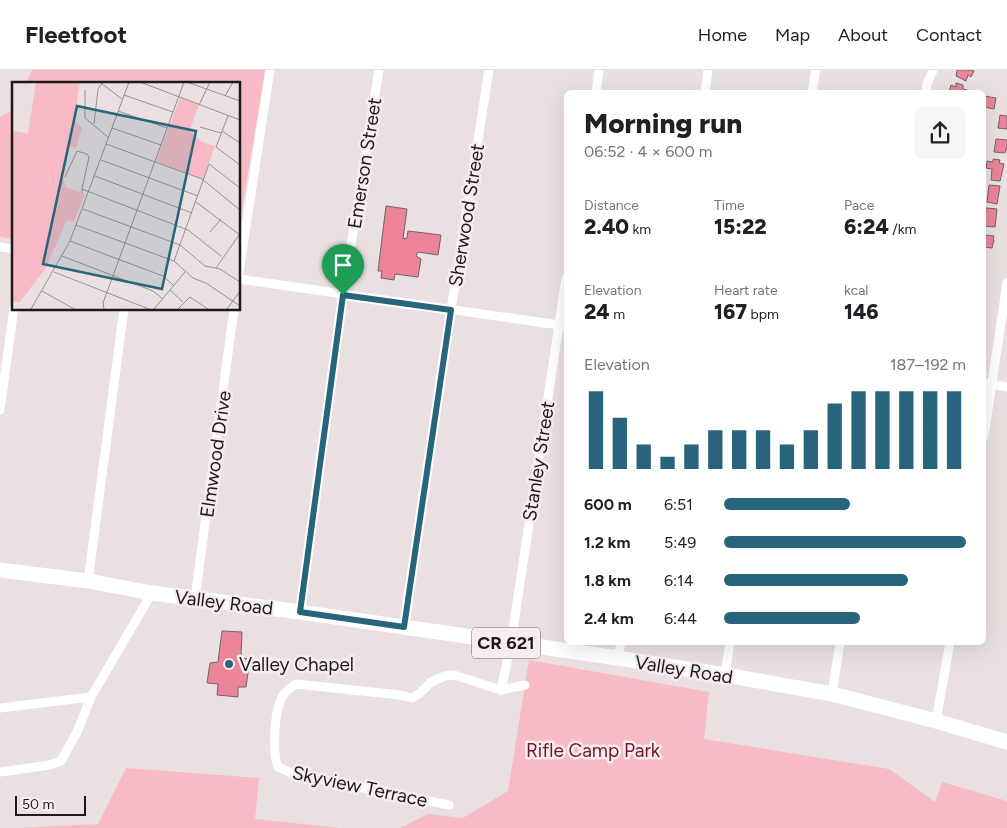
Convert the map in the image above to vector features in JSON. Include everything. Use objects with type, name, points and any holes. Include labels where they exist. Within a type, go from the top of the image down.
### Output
[{"type":"main road","name":"Valley Road","points":[[0,570],[725,675],[832,694],[1007,742]]},
{"type":"street","points":[[240,265],[270,70]]},
{"type":"street","name":"Emerson Street","points":[[300,612],[343,295],[378,70]]},
{"type":"street","name":"Sherwood Street","points":[[404,627],[489,70]]},
{"type":"street","points":[[596,90],[599,70]]},
{"type":"street","points":[[705,90],[708,70]]},
{"type":"street","points":[[812,90],[816,70]]},
{"type":"street","points":[[926,90],[933,70]]},
{"type":"street","points":[[240,279],[562,325]]},
{"type":"street","points":[[986,410],[988,384],[1007,283]]},
{"type":"street","name":"Stanley Street","points":[[511,643],[562,325],[564,302]]},
{"type":"street","points":[[0,410],[14,310]]},
{"type":"street","points":[[88,582],[124,310]]},
{"type":"street","name":"Elmwood Drive","points":[[196,598],[234,310]]},
{"type":"street","points":[[988,384],[1007,387]]},
{"type":"street","points":[[0,772],[50,765],[61,761],[77,732],[91,697],[152,593]]},
{"type":"street","points":[[501,690],[511,643]]},
{"type":"street","points":[[618,658],[620,645]]},
{"type":"street","points":[[725,675],[730,645]]},
{"type":"street","points":[[832,694],[840,645]]},
{"type":"street","points":[[936,721],[949,645]]},
{"type":"street","name":"Skyview Terrace","points":[[450,805],[294,774],[278,768],[274,759],[278,705],[284,693],[296,684],[400,695],[412,698],[431,682],[445,676],[454,675],[501,690],[525,685]]},
{"type":"street","points":[[0,708],[91,697]]},
{"type":"green space","points":[[32,70],[265,70],[240,220],[240,82],[26,82]]},
{"type":"green space","points":[[12,109],[12,239],[0,237],[0,117]]},
{"type":"green space","name":"Rifle Camp Park","points":[[529,660],[709,692],[704,739],[889,769],[935,802],[942,782],[1007,801],[1007,828],[400,828],[428,814],[463,818],[508,791]]},
{"type":"green space","points":[[126,768],[259,778],[255,819],[340,828],[17,828],[98,824]]},
{"type":"building","points":[[957,70],[974,71],[971,77],[968,75],[966,81],[956,76]]},
{"type":"building","points":[[956,83],[963,85],[963,89],[967,90],[950,90],[951,85],[956,87]]},
{"type":"building","points":[[986,96],[996,98],[994,109],[986,107]]},
{"type":"building","points":[[1000,115],[1007,116],[1007,129],[998,128]]},
{"type":"building","points":[[996,139],[1007,140],[1005,153],[994,152]]},
{"type":"building","points":[[993,159],[1000,160],[999,163],[1004,164],[1000,181],[991,180],[992,169],[986,168],[987,161],[993,162]]},
{"type":"building","points":[[989,185],[1000,186],[997,204],[987,202]]},
{"type":"building","points":[[386,206],[407,209],[403,239],[407,238],[408,231],[441,235],[438,255],[418,252],[416,256],[421,259],[418,277],[395,274],[394,280],[381,278],[382,271],[378,271]]},
{"type":"building","points":[[986,208],[997,209],[995,227],[986,226]]},
{"type":"building","points":[[986,235],[994,236],[992,248],[986,247]]},
{"type":"building","name":"Valley Chapel","points":[[222,631],[242,632],[241,658],[250,659],[246,687],[238,687],[238,697],[217,695],[218,684],[207,683],[210,663],[218,662]]},
{"type":"place","name":"Valley Chapel","points":[[229,664]]},
{"type":"route","points":[[343,295],[451,310],[404,627],[300,612],[343,295]]}]
